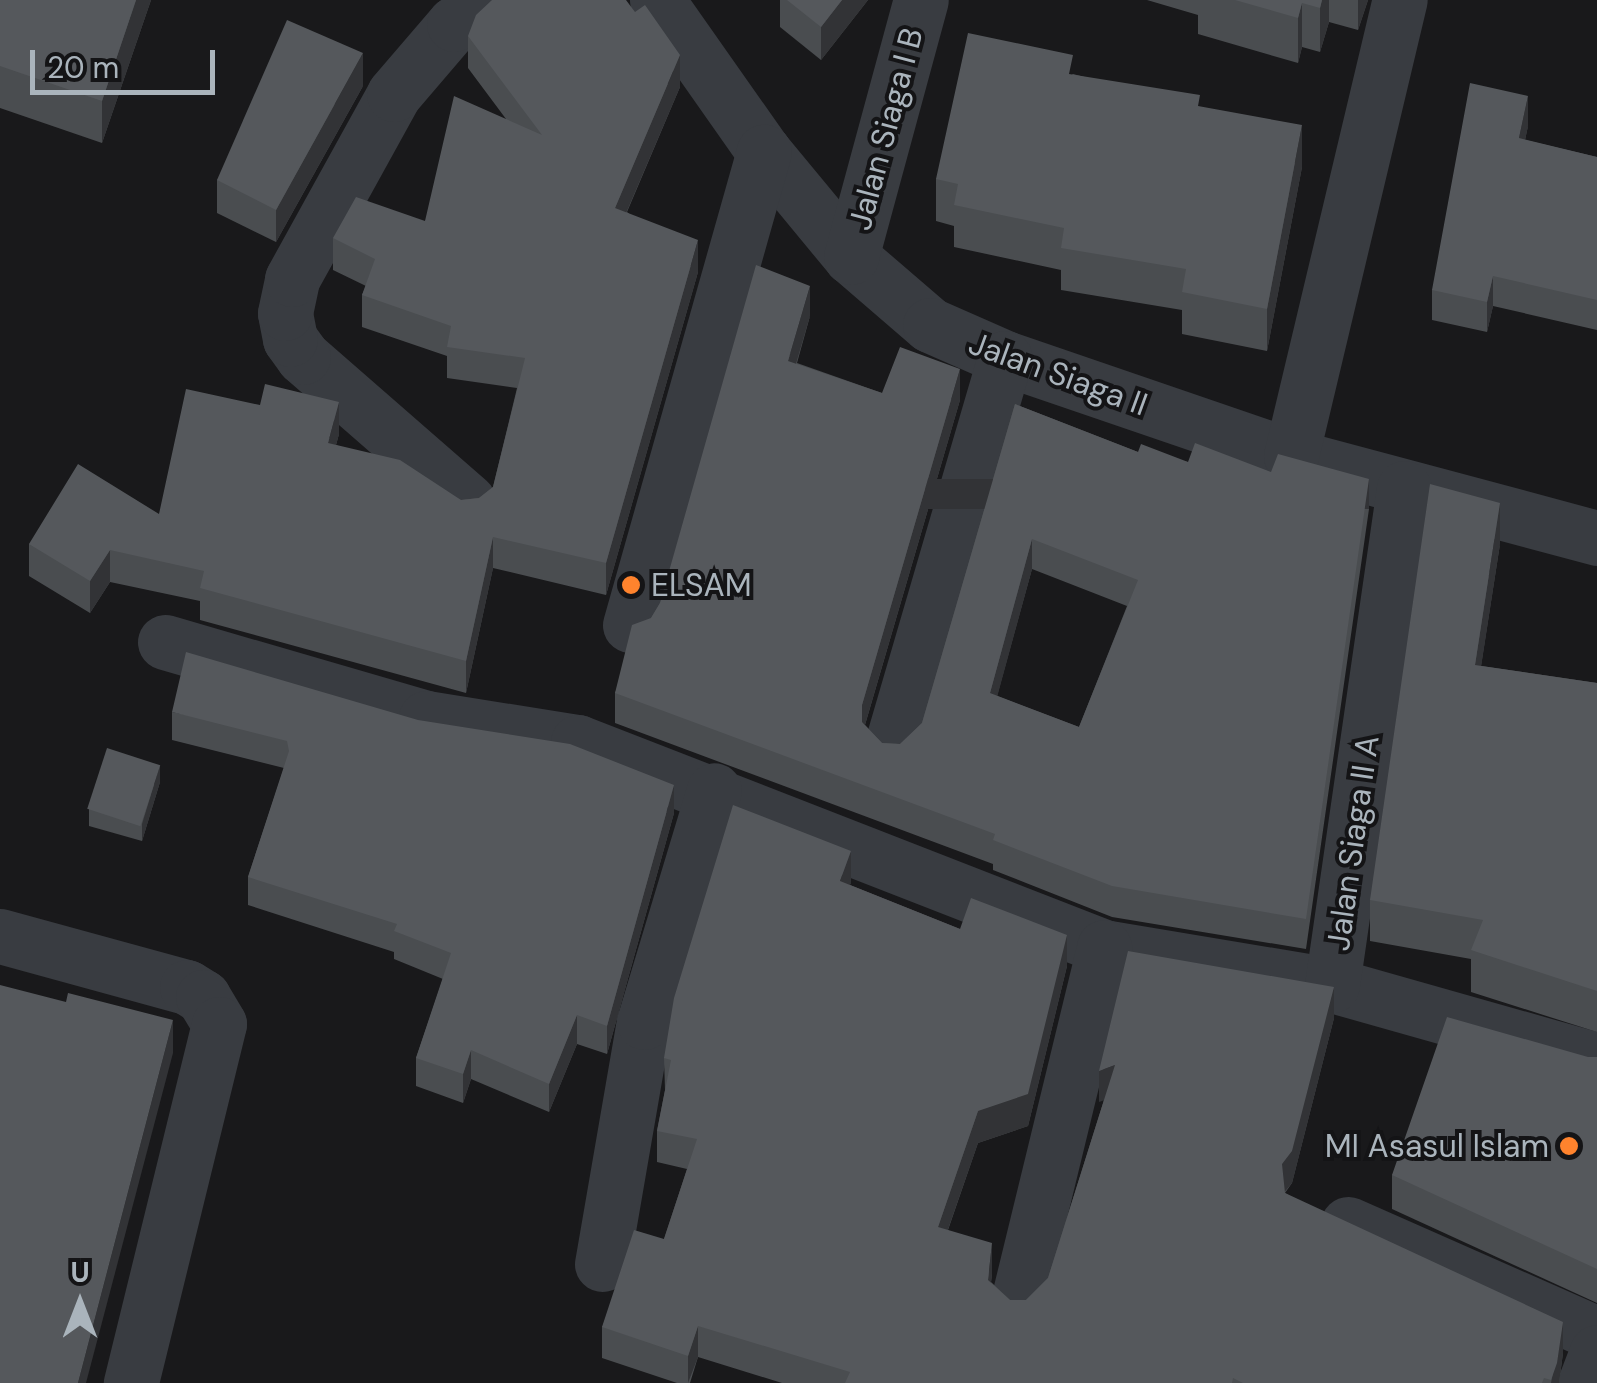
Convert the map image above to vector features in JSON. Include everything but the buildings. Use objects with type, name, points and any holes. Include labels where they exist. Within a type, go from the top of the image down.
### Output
[{"type":"street","points":[[468,501],[303,357],[285,313],[292,279],[394,94],[454,24],[486,0]]},
{"type":"street","name":"Jalan Siaga II","points":[[657,0],[764,152],[852,257],[930,325],[1005,358],[1292,456],[1597,538]]},
{"type":"street","name":"Jalan Siaga I B","points":[[852,257],[921,0]]},
{"type":"street","points":[[1292,456],[1400,0]]},
{"type":"street","points":[[630,625],[764,152]]},
{"type":"street","points":[[892,744],[1005,358]]},
{"type":"street","name":"Jalan Siaga II A","points":[[1404,488],[1332,985],[1597,1060]]},
{"type":"street","points":[[165,642],[426,718],[578,742],[714,790],[1104,947],[1332,985]]},
{"type":"street","points":[[602,1264],[644,1022],[714,790]]},
{"type":"street","points":[[0,936],[187,987],[212,1008],[219,1044],[131,1383]]},
{"type":"street","points":[[1018,1301],[1104,947]]},
{"type":"street","points":[[1311,1207],[1597,1334]]},
{"type":"street","points":[[1585,1383],[1597,1352]]},
{"type":"place","name":"ELSAM","points":[[631,585]]},
{"type":"place","name":"MI Asasul Islam","points":[[1569,1146]]}]
